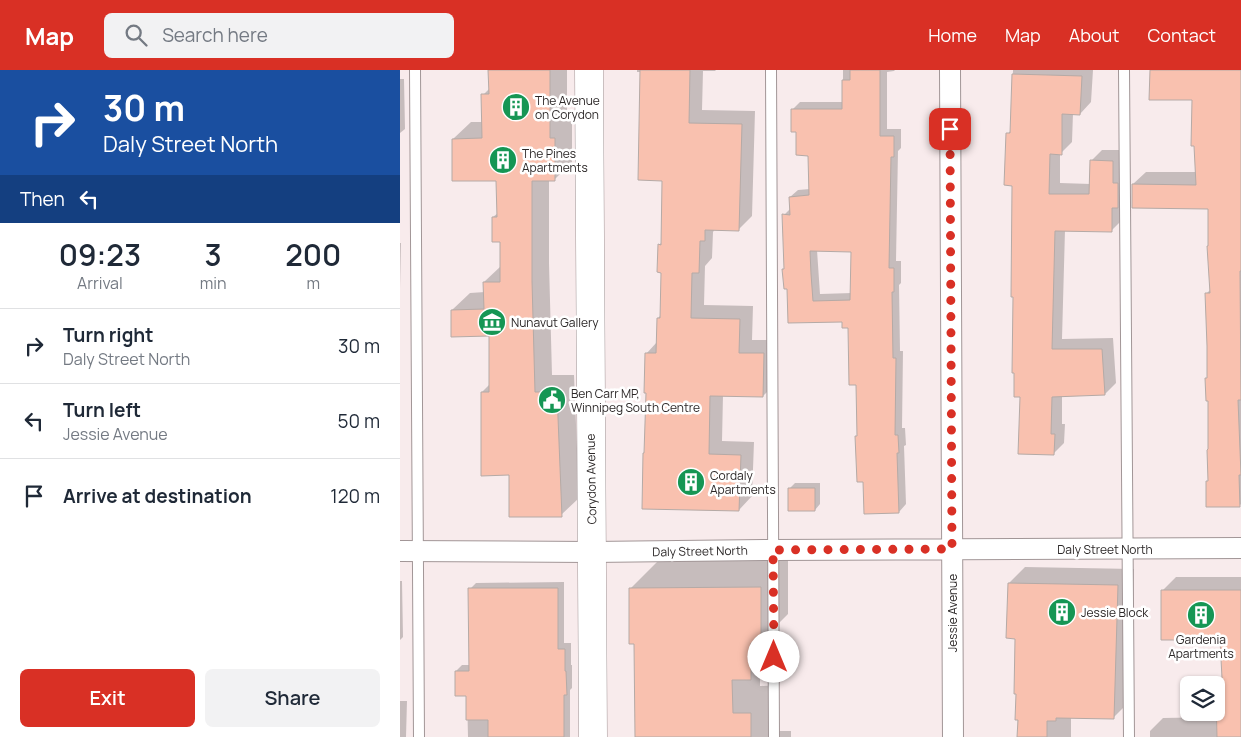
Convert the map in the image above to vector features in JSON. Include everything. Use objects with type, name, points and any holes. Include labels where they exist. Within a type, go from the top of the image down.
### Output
[{"type":"main road","name":"Corydon Avenue","points":[[589,70],[593,737]]},
{"type":"street","name":"Jessie Avenue","points":[[950,70],[953,737]]},
{"type":"street","name":"Daly Street North","points":[[409,551],[592,552],[1241,548]]},
{"type":"lane","points":[[415,70],[409,551],[419,737]]},
{"type":"lane","points":[[771,70],[774,737]]},
{"type":"lane","points":[[1124,70],[1129,737]]},
{"type":"building","points":[[488,70],[550,70],[550,138],[555,138],[555,181],[532,181],[532,281],[535,392],[557,392],[562,517],[509,517],[509,475],[481,476],[481,392],[489,392],[489,336],[451,337],[451,310],[484,309],[483,282],[500,282],[500,242],[492,242],[492,217],[497,217],[496,181],[452,181],[452,139],[482,138],[481,94],[489,94]]},
{"type":"building","points":[[640,70],[690,70],[689,123],[742,124],[739,231],[705,230],[705,241],[700,241],[699,273],[692,273],[691,318],[740,319],[739,353],[764,353],[763,397],[710,396],[709,454],[741,455],[739,511],[642,509],[646,393],[644,393],[645,353],[656,353],[657,318],[660,318],[661,273],[657,272],[658,244],[661,245],[662,181],[638,180]]},
{"type":"building","points":[[850,70],[880,70],[880,136],[894,136],[894,157],[891,157],[889,268],[894,268],[894,292],[892,292],[893,358],[896,358],[895,435],[898,435],[899,453],[897,453],[899,513],[864,514],[863,482],[857,482],[855,436],[857,436],[856,385],[849,385],[848,328],[842,328],[842,322],[788,323],[787,289],[784,289],[782,214],[790,215],[789,197],[809,195],[808,156],[796,155],[796,132],[791,132],[791,109],[842,109],[842,80],[850,80]],"holes":[[[810,251],[851,252],[850,300],[813,301]]]},
{"type":"building","points":[[1150,70],[1241,70],[1241,400],[1238,400],[1241,475],[1239,475],[1240,507],[1206,507],[1206,481],[1208,481],[1208,401],[1206,401],[1205,378],[1207,378],[1207,346],[1205,293],[1210,293],[1207,246],[1208,209],[1132,208],[1132,184],[1196,185],[1194,146],[1191,146],[1192,100],[1149,100]]},
{"type":"building","points":[[1012,74],[1082,76],[1080,115],[1062,114],[1062,155],[1050,154],[1049,194],[1089,194],[1090,160],[1113,161],[1113,183],[1118,183],[1118,208],[1112,208],[1112,232],[1055,231],[1052,349],[1102,349],[1105,395],[1052,397],[1051,434],[1055,434],[1054,455],[1018,454],[1020,397],[1014,397],[1014,373],[1012,373],[1012,186],[1004,185],[1006,133],[1010,133]]},
{"type":"building","points":[[788,488],[815,488],[815,511],[788,511]]},
{"type":"building","points":[[1008,583],[1118,585],[1114,719],[1056,718],[1056,721],[1047,721],[1047,737],[1017,737],[1018,720],[1015,720],[1016,694],[1014,694],[1015,639],[1006,638]]},
{"type":"building","points":[[761,587],[761,643],[751,643],[751,680],[732,680],[733,713],[751,713],[751,737],[635,737],[634,644],[629,644],[629,588]]},
{"type":"building","points":[[468,588],[558,588],[558,649],[565,649],[567,695],[564,695],[564,737],[488,737],[488,720],[466,720],[466,696],[455,696],[455,671],[469,671]]},
{"type":"building","name":"Gardenia Apartments","points":[[1161,590],[1241,590],[1241,737],[1217,737],[1217,721],[1225,721],[1225,676],[1222,676],[1220,640],[1161,640]]},
{"type":"place","name":"The Avenue on Corydon","points":[[516,107]]},
{"type":"place","name":"The Pines Apartments","points":[[503,160]]},
{"type":"place","name":"Nunavut Gallery","points":[[492,322]]},
{"type":"place","name":"Ben Carr MP, Winnipeg South Centre","points":[[552,400]]},
{"type":"place","name":"Cordaly Apartments","points":[[691,482]]},
{"type":"place","name":"Jessie Block","points":[[1062,612]]},
{"type":"place","name":"Gardenia Apartments","points":[[1201,615]]},
{"type":"route","points":[[774,657],[773,550],[952,549],[950,129]]}]
